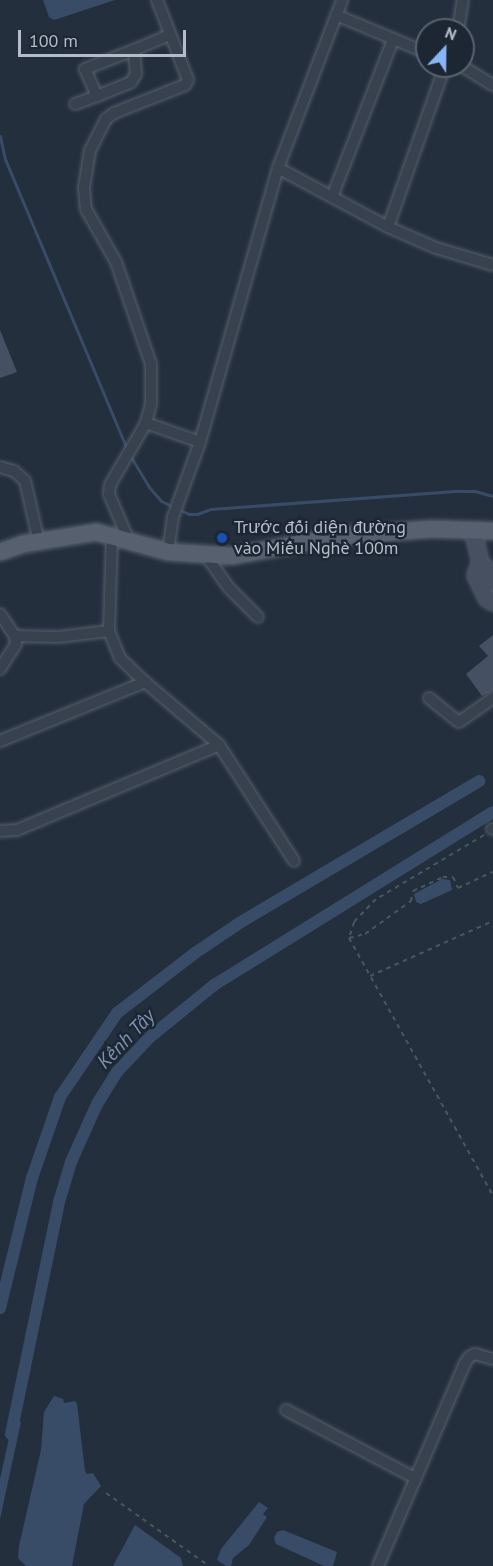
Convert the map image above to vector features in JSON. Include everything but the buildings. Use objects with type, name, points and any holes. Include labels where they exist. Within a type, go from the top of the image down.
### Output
[{"type":"main road","points":[[0,552],[39,542],[96,532],[168,552],[232,556],[365,534],[432,529],[493,531]]},
{"type":"main road","points":[[473,532],[480,563],[475,575],[486,598],[493,602]]},
{"type":"main road","points":[[480,563],[488,569],[493,582]]},
{"type":"street","points":[[129,541],[109,494],[110,485],[144,427],[151,404],[151,364],[116,262],[86,209],[84,188],[90,150],[106,119],[114,113],[185,85],[188,80],[157,0]]},
{"type":"street","points":[[168,552],[173,517],[200,442],[278,168],[342,0]]},
{"type":"street","points":[[460,18],[463,0]]},
{"type":"street","points":[[336,15],[415,48]]},
{"type":"street","points":[[97,96],[85,69],[170,35]]},
{"type":"street","points":[[332,197],[393,40]]},
{"type":"street","points":[[75,104],[131,82],[135,74],[134,50]]},
{"type":"street","points":[[475,74],[493,85]]},
{"type":"street","points":[[388,227],[441,78]]},
{"type":"street","points":[[278,168],[388,227],[436,248],[493,265]]},
{"type":"street","points":[[144,427],[200,442]]},
{"type":"street","points":[[0,468],[14,471],[25,481],[39,542]]},
{"type":"street","points":[[112,537],[109,631],[120,658],[219,746],[294,861]]},
{"type":"street","points":[[205,554],[229,588],[258,617]]},
{"type":"street","points":[[0,615],[15,636],[16,644],[0,669]]},
{"type":"street","points":[[15,636],[58,637],[109,631]]},
{"type":"street","points":[[0,741],[145,682]]},
{"type":"street","points":[[429,698],[459,722],[493,698]]},
{"type":"street","points":[[0,831],[17,830],[219,746]]},
{"type":"street","points":[[378,1566],[397,1528],[418,1473],[470,1357],[475,1354],[493,1359]]},
{"type":"street","points":[[286,1410],[418,1473]]},
{"type":"path","points":[[492,829],[376,899],[354,922],[349,938],[493,1196]]},
{"type":"path","points":[[349,938],[365,934],[411,901],[413,891],[443,877],[453,877],[458,888],[493,872]]},
{"type":"path","points":[[370,976],[493,921]]},
{"type":"path","points":[[106,1493],[208,1566]]},
{"type":"water","points":[[43,0],[115,0],[54,20],[49,17]]},
{"type":"water","points":[[442,879],[450,880],[452,890],[421,904],[416,902],[414,894]]},
{"type":"water","points":[[54,1396],[63,1399],[64,1403],[75,1401],[77,1404],[85,1471],[87,1474],[93,1473],[101,1486],[84,1504],[72,1566],[26,1566],[18,1558],[19,1546],[41,1450],[44,1412]]},
{"type":"water","points":[[13,1420],[21,1422],[0,1519],[0,1479]]},
{"type":"water","points":[[259,1502],[268,1508],[263,1514],[267,1517],[249,1545],[233,1558],[231,1566],[226,1566],[217,1560],[221,1549]]},
{"type":"water","points":[[135,1525],[181,1558],[183,1566],[113,1566]]},
{"type":"water","points":[[283,1530],[337,1552],[333,1566],[324,1566],[276,1544],[274,1538],[277,1532]]},
{"type":"waterway","points":[[0,136],[5,159],[128,451]]},
{"type":"waterway","points":[[131,457],[149,487],[161,501],[189,514],[211,509],[458,491],[475,491],[493,496]]},
{"type":"waterway","points":[[0,1308],[32,1178],[60,1097],[117,1013],[195,953],[241,922],[479,781]]},
{"type":"waterway","name":"Kênh Tây","points":[[11,1434],[59,1202],[71,1162],[97,1104],[117,1072],[150,1037],[214,985],[493,812]]},
{"type":"place","name":"Trước đối diện đường vào Miếu Nghè 100m","points":[[222,538]]}]
